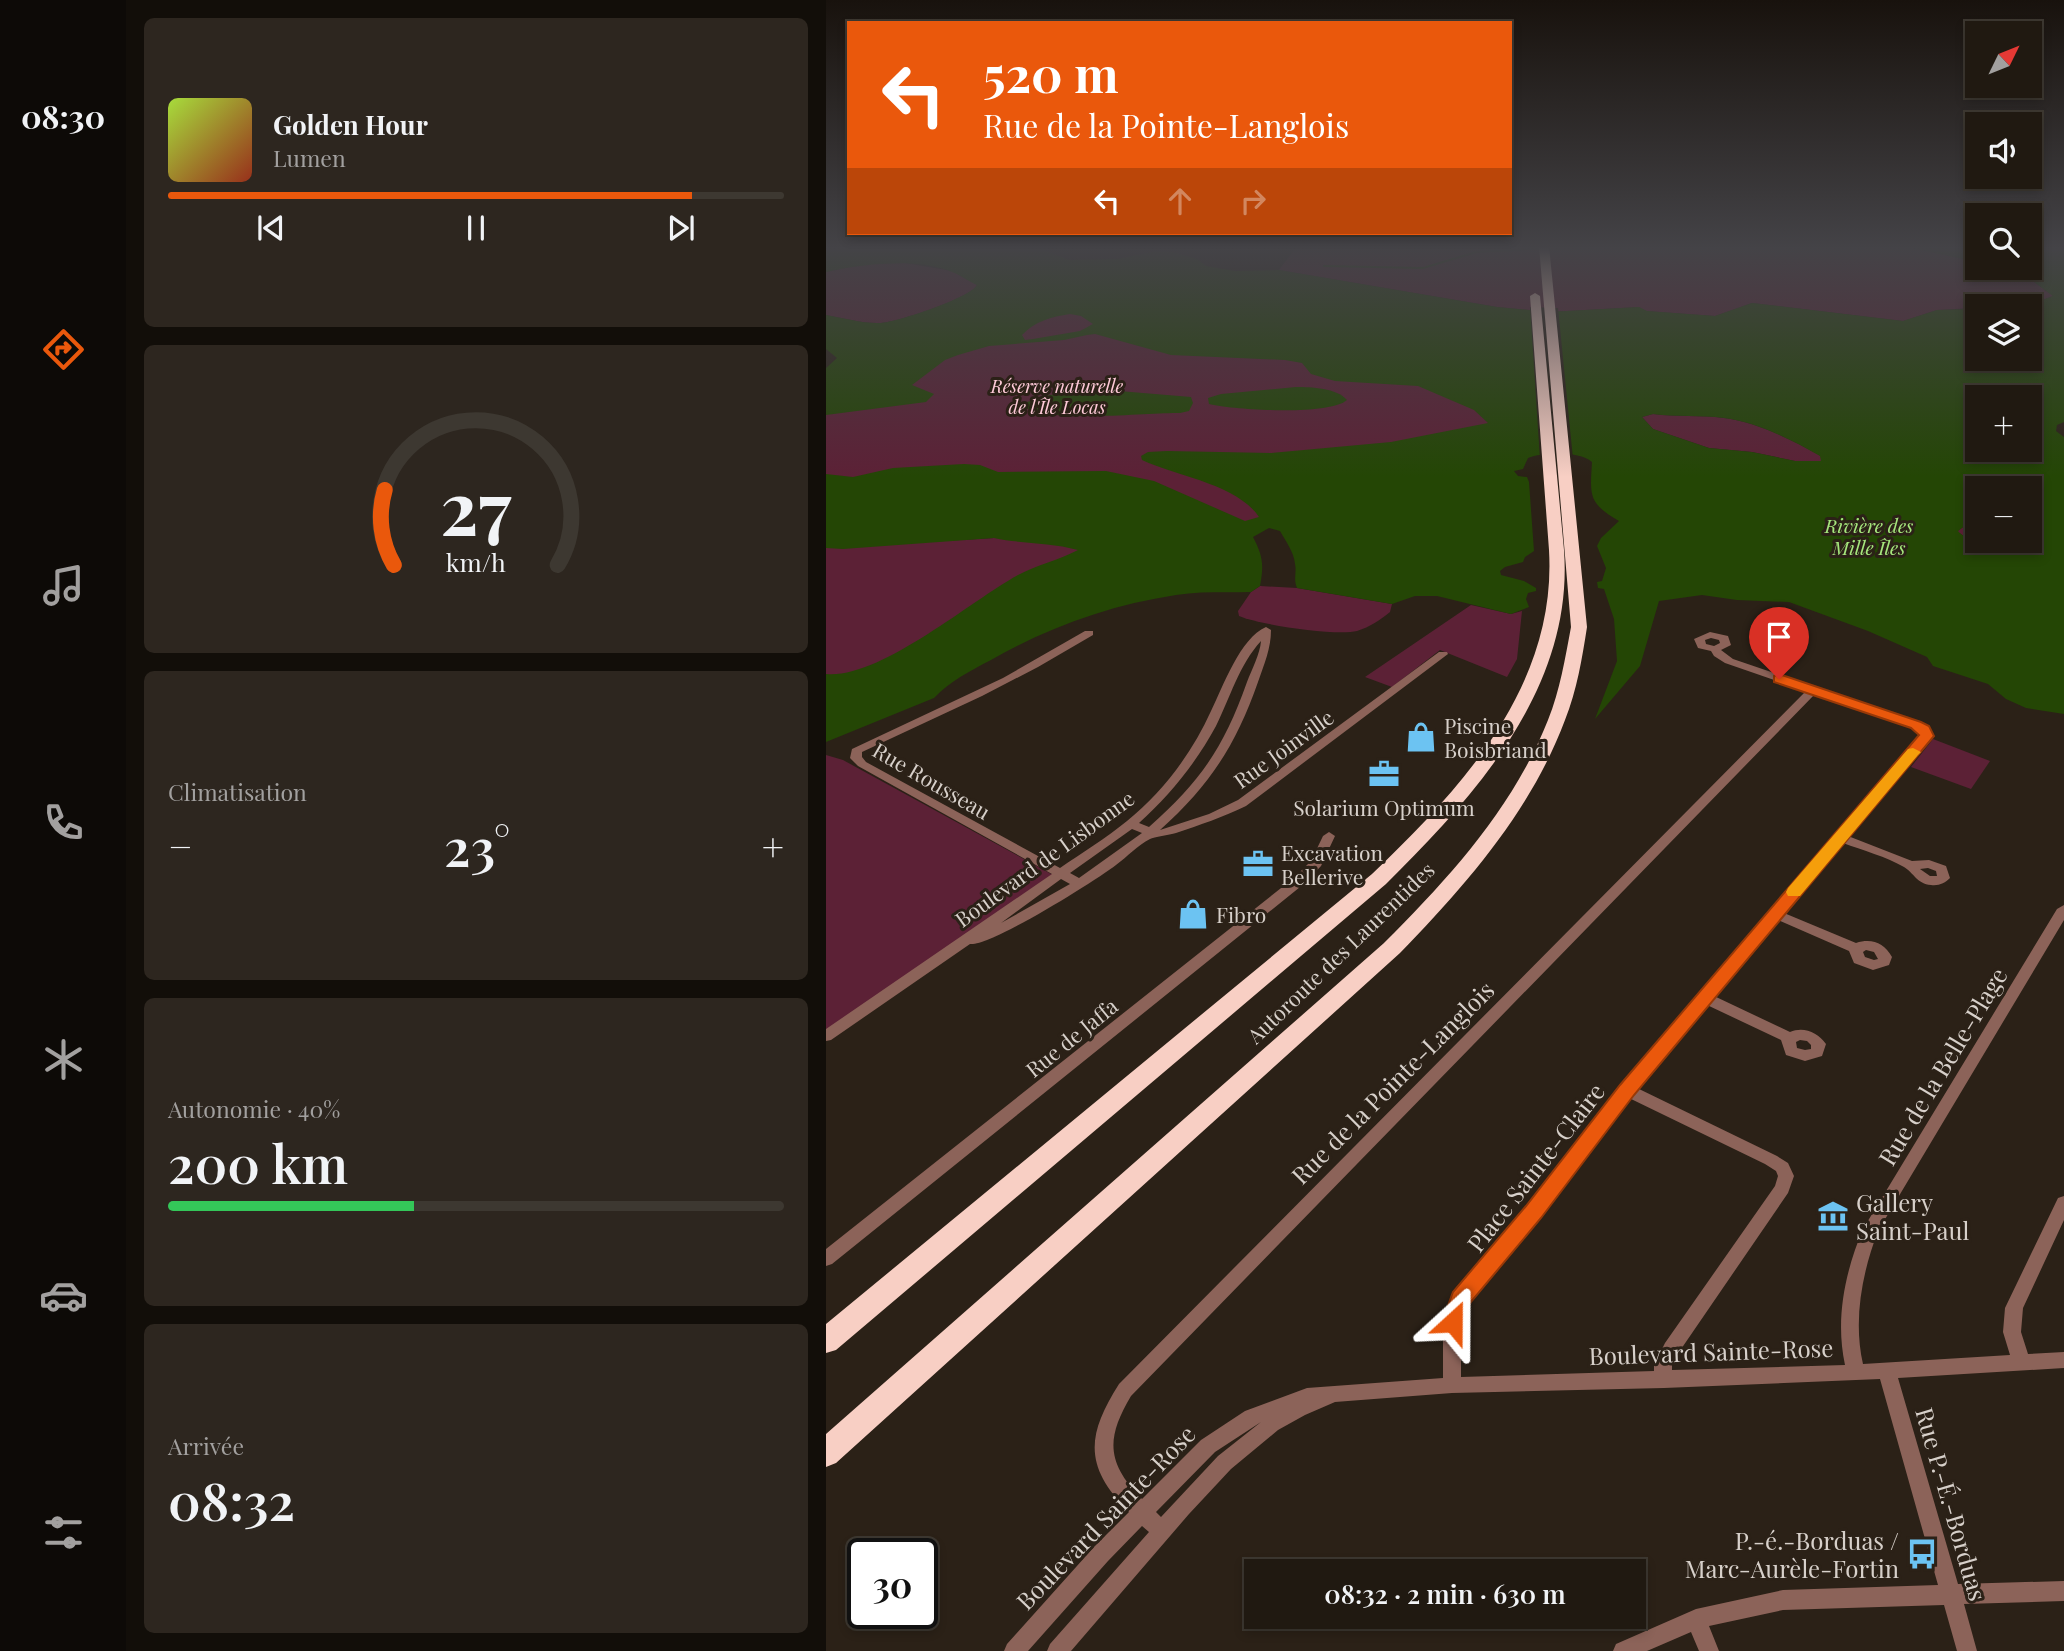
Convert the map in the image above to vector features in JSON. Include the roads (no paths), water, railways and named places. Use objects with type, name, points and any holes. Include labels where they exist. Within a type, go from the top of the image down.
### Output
[{"type":"highway","name":"Autoroute des Laurentides","points":[[826,1453],[1356,981],[1430,910],[1496,831],[1523,790],[1550,739],[1574,660],[1578,609],[1540,323]]},
{"type":"highway","name":"Autoroute des Laurentides","points":[[826,1341],[1371,886],[1421,838],[1469,784],[1494,750],[1523,701],[1539,666],[1551,627],[1557,587],[1557,461],[1549,323]]},
{"type":"street","name":"Boulevard de Lisbonne","points":[[826,1036],[960,946],[1131,824],[1176,779],[1205,736],[1251,642],[1266,630],[1266,645],[1231,735],[1223,752],[1195,790],[1149,832],[1038,911],[960,946]]},
{"type":"street","name":"Rue Rousseau","points":[[1078,883],[862,764],[856,758],[856,751],[991,689],[1040,664],[1089,633]]},
{"type":"street","points":[[1715,649],[1729,661],[1813,690]]},
{"type":"street","name":"Rue Joinville","points":[[1149,832],[1160,834],[1213,817],[1242,803],[1443,654]]},
{"type":"street","name":"Place Sainte-Claire","points":[[1452,1385],[1452,1332],[1461,1298],[1533,1212],[1627,1090],[1927,734],[1916,725],[1813,690]]},
{"type":"street","name":"Rue de la Pointe-Langlois","points":[[1163,1531],[1112,1479],[1101,1448],[1105,1424],[1125,1390],[1813,690]]},
{"type":"street","points":[[1205,736],[1231,735]]},
{"type":"street","points":[[1131,824],[1149,832]]},
{"type":"street","name":"Rue de Jaffa","points":[[826,1259],[1300,880],[1317,863],[1329,836]]},
{"type":"street","points":[[1840,837],[1911,865]]},
{"type":"street","name":"Rue de la Belle-Plage","points":[[1856,1373],[1850,1320],[1861,1256],[1871,1229],[2064,909]]},
{"type":"street","points":[[1776,914],[1857,949]]},
{"type":"street","points":[[1705,998],[1789,1038]]},
{"type":"street","points":[[1627,1090],[1771,1160],[1782,1167],[1786,1176],[1782,1188],[1671,1349],[1663,1365],[1664,1380]]},
{"type":"street","points":[[2021,1362],[2011,1332],[2014,1308],[2064,1203]]},
{"type":"street","name":"Boulevard Sainte-Rose","points":[[1014,1651],[1142,1512],[1208,1446],[1251,1417],[1309,1395],[1452,1385],[1856,1373],[2064,1360]]},
{"type":"street","name":"Rue P.-É.-Borduas","points":[[1887,1371],[1968,1651]]},
{"type":"street","name":"Boulevard Sainte-Rose","points":[[1057,1651],[1226,1460],[1264,1428],[1321,1400],[1359,1391]]},
{"type":"street","points":[[1623,1651],[1696,1619],[1783,1600],[2064,1591]]},
{"type":"street","points":[[1696,1619],[1709,1651]]},
{"type":"water","name":"Rivière des Mille Îles","points":[[826,323],[1038,323],[1022,335],[1025,340],[1080,331],[1092,323],[1965,323],[1965,371],[2042,371],[2042,323],[2064,323],[2064,422],[2057,425],[2056,431],[2064,437],[2064,714],[2026,708],[2006,699],[1988,684],[1933,666],[1927,657],[1868,631],[1789,602],[1737,600],[1702,595],[1659,601],[1640,666],[1595,719],[1617,661],[1614,619],[1604,589],[1598,588],[1597,582],[1602,581],[1606,568],[1597,546],[1601,538],[1619,521],[1601,509],[1593,498],[1592,462],[1570,454],[1552,454],[1528,458],[1523,469],[1514,471],[1518,476],[1527,477],[1529,482],[1534,551],[1525,557],[1523,562],[1500,571],[1501,575],[1524,581],[1536,588],[1536,591],[1528,593],[1526,599],[1529,607],[1511,614],[1437,596],[1415,596],[1392,604],[1297,588],[1291,551],[1280,531],[1269,528],[1253,537],[1261,555],[1262,572],[1260,586],[1251,592],[1176,595],[1127,605],[1080,619],[1035,637],[975,668],[934,698],[826,742],[826,674],[848,672],[898,652],[1018,575],[1078,550],[994,538],[826,548],[826,474],[853,477],[893,468],[964,464],[980,465],[998,472],[1106,471],[1154,481],[1245,521],[1259,517],[1236,496],[1205,482],[1156,466],[1142,460],[1141,456],[1148,452],[1167,451],[1271,453],[1391,442],[1488,423],[1474,410],[1418,386],[1335,381],[1311,374],[1302,363],[1285,360],[1171,355],[1095,334],[1064,340],[989,346],[958,355],[945,360],[912,385],[934,394],[926,402],[826,415],[826,368],[837,358],[826,349]],"holes":[[[1653,414],[1736,420],[1786,438],[1820,456],[1821,461],[1795,461],[1752,452],[1709,448],[1653,429],[1642,417]]]},
{"type":"water","points":[[1296,387],[1330,391],[1347,400],[1321,408],[1259,410],[1209,404],[1208,398],[1221,394]]},
{"type":"water","points":[[1119,391],[1191,397],[1193,403],[1189,411],[1180,413],[1096,416],[1049,414],[1031,410],[1021,404],[1049,395]]},
{"type":"place","name":"Piscine Boisbriand","points":[[1421,737]]},
{"type":"place","name":"Solarium Optimum","points":[[1384,774]]},
{"type":"place","name":"Excavation Bellerive","points":[[1258,864]]},
{"type":"place","name":"Fibro","points":[[1193,914]]},
{"type":"place","name":"Gallery Saint-Paul","points":[[1833,1216]]},
{"type":"place","name":"P.-é.-Borduas / Marc-Aurèle-Fortin","points":[[1922,1554]]},
{"type":"park label","name":"Réserve naturelle de l'Île Locas","points":[[1057,396]]}]
